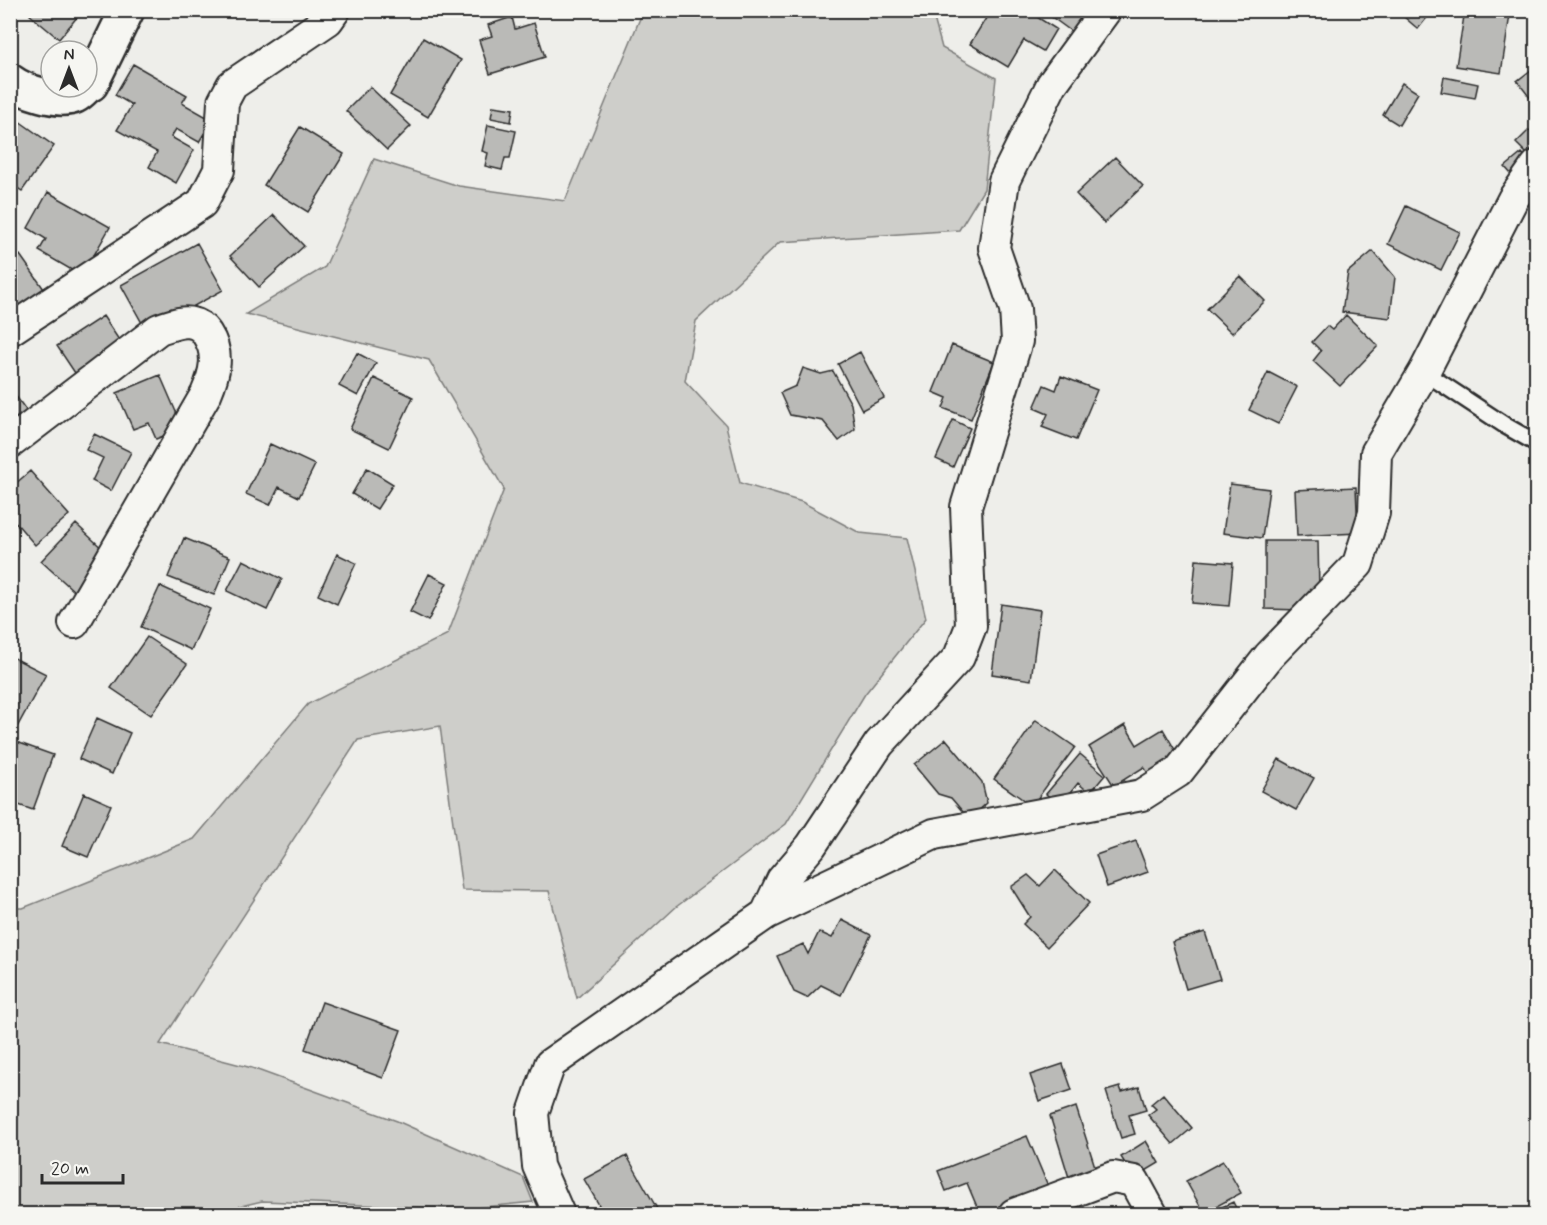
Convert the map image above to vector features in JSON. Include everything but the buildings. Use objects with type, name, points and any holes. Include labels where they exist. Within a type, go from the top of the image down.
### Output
[{"type":"street","points":[[99,68],[127,10]]},
{"type":"street","points":[[10,330],[202,202],[219,171],[223,102],[232,85],[328,20],[335,10]]},
{"type":"street","points":[[766,914],[782,879],[810,846],[879,744],[959,657],[971,626],[966,507],[1017,341],[1015,309],[994,248],[1004,181],[1052,84],[1106,10]]},
{"type":"street","points":[[10,81],[16,86],[39,95]]},
{"type":"street","points":[[559,1215],[538,1166],[533,1113],[550,1064],[766,914],[934,834],[1142,795],[1178,772],[1269,656],[1358,564],[1374,513],[1376,453],[1424,372],[1513,200],[1536,166]]},
{"type":"street","points":[[10,443],[159,330],[177,323],[191,322],[202,327],[213,343],[216,357],[214,375],[206,394],[74,623]]},
{"type":"street","points":[[1014,1215],[1113,1178],[1134,1181],[1152,1215]]},
{"type":"lane","points":[[1424,372],[1536,443]]},
{"type":"shaded area","points":[[643,11],[932,11],[942,48],[996,78],[984,189],[959,230],[780,242],[696,321],[685,381],[726,425],[740,483],[802,502],[860,533],[907,538],[926,618],[865,694],[786,824],[676,907],[577,998],[549,891],[462,890],[440,726],[358,740],[160,1044],[252,1068],[397,1121],[523,1177],[533,1202],[465,1209],[262,1201],[207,1214],[11,1214],[11,908],[23,908],[194,839],[308,704],[448,634],[504,489],[429,360],[246,314],[325,267],[374,159],[459,186],[565,201]]}]
